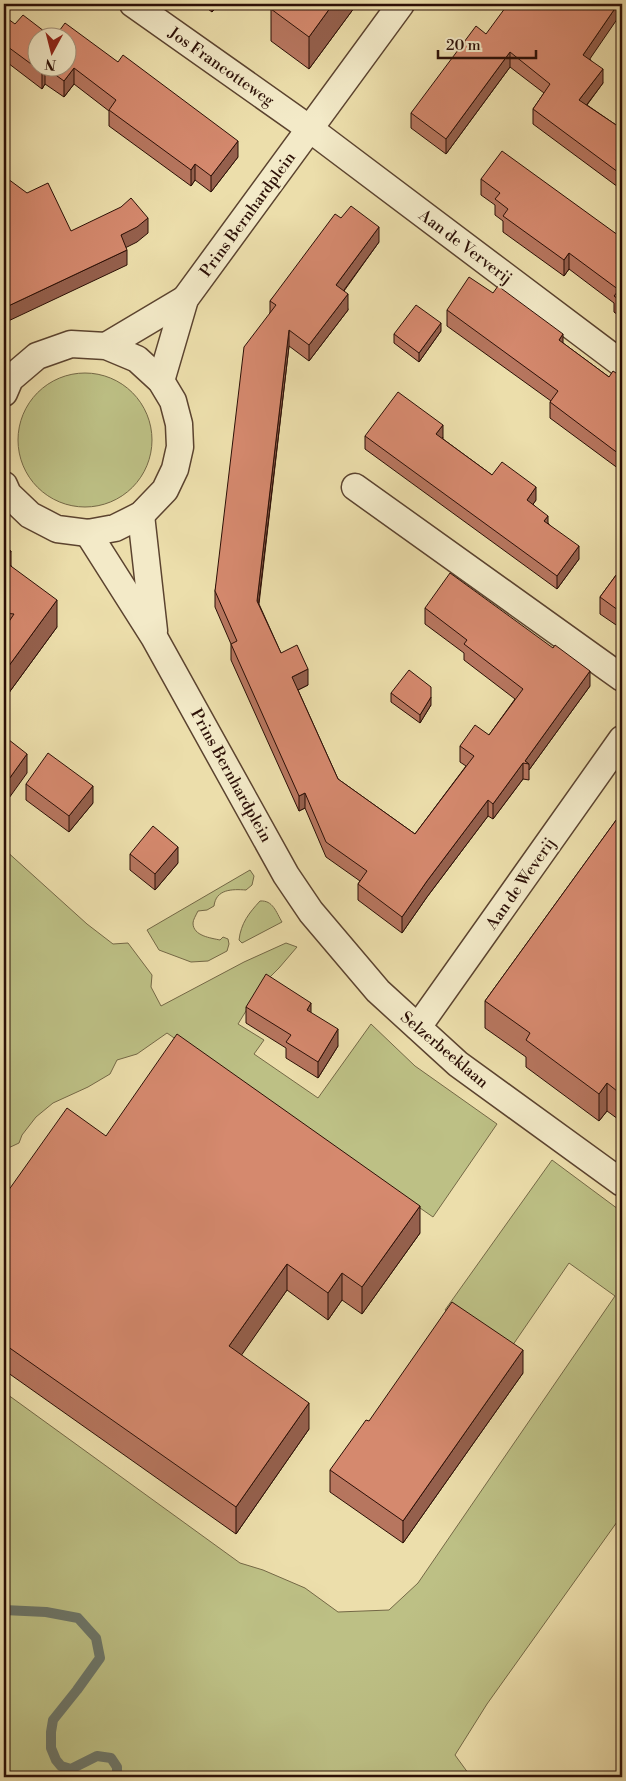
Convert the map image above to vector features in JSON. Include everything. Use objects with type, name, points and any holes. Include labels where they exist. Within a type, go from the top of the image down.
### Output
[{"type":"street","name":"Jos Francotteweg","points":[[133,4],[310,129]]},
{"type":"street","name":"Prins Bernhardplein","points":[[162,381],[185,299],[401,4]]},
{"type":"street","name":"Aan de Ververij","points":[[310,129],[622,364]]},
{"type":"street","name":"Prins Bernhardplein","points":[[106,346],[185,299]]},
{"type":"street","points":[[4,392],[10,379],[37,356],[71,344],[106,346],[137,359],[162,381],[173,402],[179,424],[180,447],[175,469],[165,490],[140,515],[115,528],[88,533],[57,529],[30,515],[8,494],[4,485]]},
{"type":"street","points":[[355,488],[622,678]]},
{"type":"street","name":"Prins Bernhardplein","points":[[140,515],[154,637]]},
{"type":"street","name":"Prins Bernhardplein","points":[[88,533],[154,637],[194,705],[286,875],[311,912]]},
{"type":"street","name":"Aan de Weverij","points":[[418,1027],[622,739]]},
{"type":"street","name":"Selzerbeeklaan","points":[[311,912],[378,991],[458,1064],[622,1183]]},
{"type":"green space","points":[[85,373],[111,378],[122,384],[132,393],[141,403],[147,414],[152,440],[147,466],[141,477],[132,487],[122,496],[111,502],[85,507],[59,502],[48,496],[38,487],[29,477],[23,466],[18,440],[23,414],[29,403],[38,393],[48,384],[59,378]]},
{"type":"green space","points":[[4,849],[87,924],[113,944],[128,943],[152,975],[151,987],[161,1006],[244,962],[286,943],[297,947],[262,985],[238,1024],[264,1040],[254,1054],[318,1098],[371,1024],[415,1066],[497,1124],[433,1217],[167,1033],[137,1054],[117,1060],[110,1074],[88,1087],[53,1103],[36,1117],[22,1135],[19,1143],[4,1150]]},
{"type":"green space","points":[[250,870],[254,876],[252,885],[246,890],[230,890],[221,893],[215,900],[214,906],[207,910],[198,911],[193,923],[199,934],[220,940],[223,937],[228,939],[227,951],[208,961],[191,962],[159,950],[147,930]]},
{"type":"green space","points":[[260,901],[268,902],[282,922],[242,943],[239,940],[244,923]]},
{"type":"green space","points":[[552,1160],[622,1212],[622,1515],[487,1704],[455,1755],[471,1777],[4,1777],[4,1392],[240,1563],[263,1570],[305,1588],[338,1612],[389,1610],[418,1583],[615,1296],[569,1263],[508,1352],[445,1310]]},
{"type":"building","points":[[275,4],[333,4],[309,37],[271,9]]},
{"type":"building","points":[[508,4],[618,4],[583,55],[603,69],[579,100],[622,129],[622,175],[533,109],[550,84],[510,52],[446,139],[411,113],[476,26],[486,34]]},
{"type":"building","points":[[23,15],[40,28],[28,28],[28,62],[4,44],[4,16],[15,24]]},
{"type":"building","points":[[65,23],[72,28],[61,28]]},
{"type":"building","points":[[78,33],[118,62],[123,55],[238,141],[211,176],[195,164],[191,170],[109,110],[116,100],[78,71]]},
{"type":"building","points":[[502,151],[622,238],[622,302],[614,296],[619,290],[569,253],[564,260],[503,216],[508,209],[495,199],[500,193],[481,179]]},
{"type":"building","points":[[4,176],[27,193],[48,183],[71,231],[121,207],[131,198],[148,218],[137,227],[121,235],[127,250],[4,308]]},
{"type":"building","points":[[351,206],[379,227],[336,285],[348,294],[309,345],[289,330],[257,601],[281,653],[297,645],[308,669],[292,677],[338,779],[415,834],[474,756],[460,746],[475,725],[489,735],[523,689],[464,644],[467,640],[425,608],[450,573],[553,648],[555,645],[590,671],[525,761],[529,764],[523,763],[493,804],[488,800],[402,917],[358,884],[367,871],[326,842],[305,793],[299,796],[231,644],[237,641],[215,591],[244,347],[276,305],[270,301],[335,214],[341,218]]},
{"type":"building","points":[[469,277],[493,293],[498,286],[563,334],[559,340],[609,377],[613,371],[622,377],[622,449],[619,454],[550,402],[558,391],[447,310]]},
{"type":"building","points":[[416,305],[441,323],[419,353],[394,334]]},
{"type":"building","points":[[398,392],[443,425],[436,434],[492,475],[502,462],[536,487],[527,500],[548,516],[544,521],[579,546],[557,576],[365,436]]},
{"type":"building","points":[[4,546],[11,551],[4,561]]},
{"type":"building","points":[[4,561],[57,600],[8,667],[4,664],[4,629],[14,614],[4,613]]},
{"type":"building","points":[[622,567],[622,613],[600,597]]},
{"type":"building","points":[[409,670],[431,687],[431,697],[420,715],[391,693]]},
{"type":"building","points":[[4,736],[27,754],[4,786]]},
{"type":"building","points":[[48,753],[93,786],[69,816],[26,784]]},
{"type":"building","points":[[622,812],[622,1095],[607,1083],[599,1094],[526,1040],[530,1033],[485,1001]]},
{"type":"building","points":[[153,826],[178,847],[155,874],[130,854]]},
{"type":"building","points":[[266,974],[311,1003],[307,1010],[338,1029],[318,1062],[286,1042],[291,1035],[246,1007]]},
{"type":"building","points":[[177,1034],[420,1206],[362,1287],[342,1273],[328,1293],[287,1264],[229,1346],[309,1403],[236,1507],[4,1344],[4,1188],[8,1191],[67,1108],[106,1136]]},
{"type":"building","points":[[452,1302],[523,1350],[403,1521],[330,1470],[366,1420],[369,1421]]},
{"type":"waterway","points":[[4,1610],[46,1612],[78,1618],[96,1638],[100,1658],[53,1720],[51,1748],[61,1766],[71,1769],[97,1756],[111,1758],[117,1767],[117,1777]]}]
